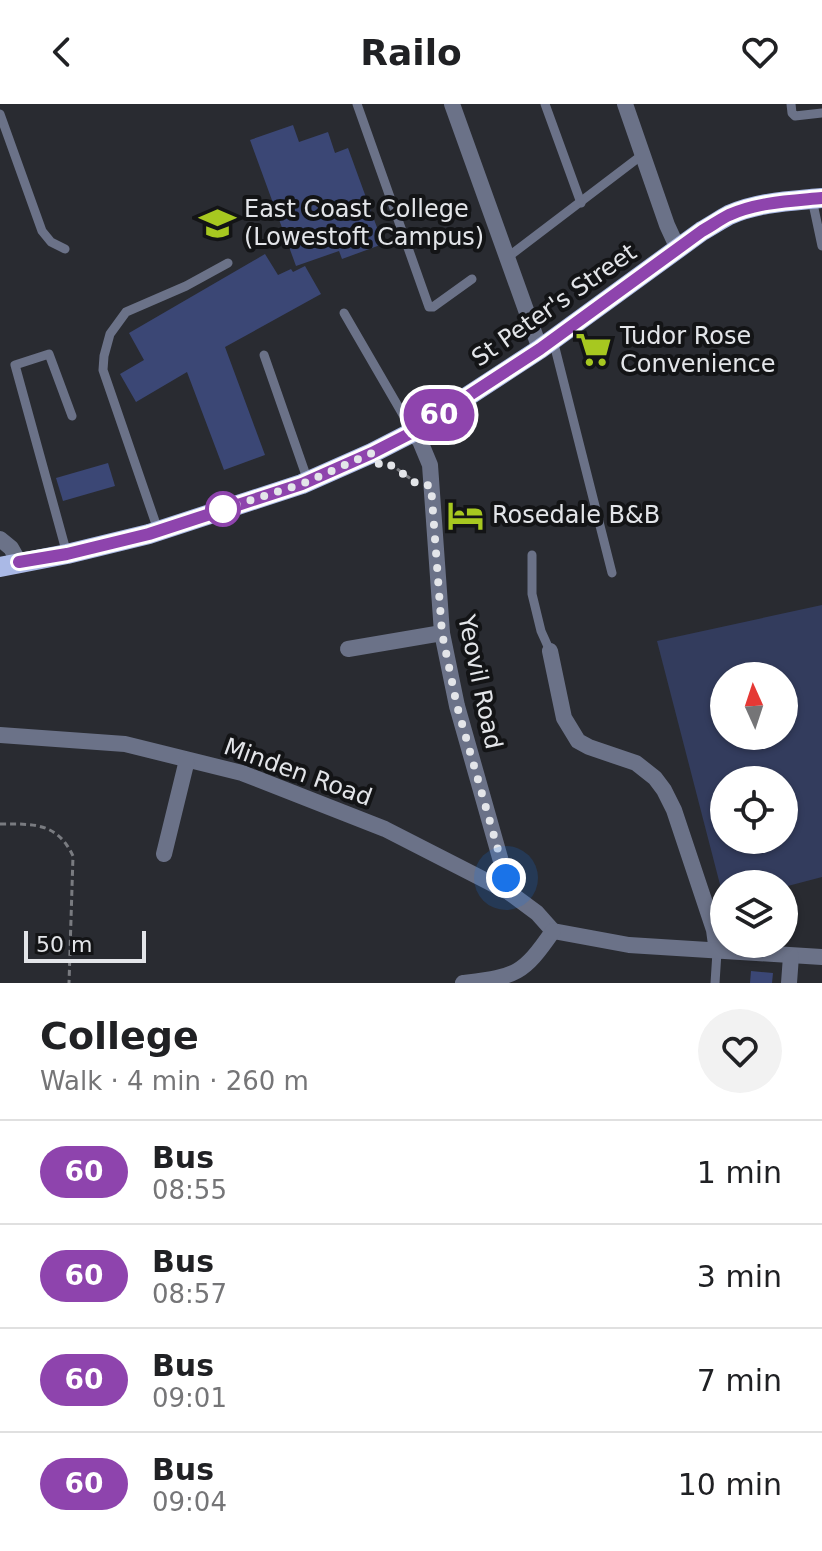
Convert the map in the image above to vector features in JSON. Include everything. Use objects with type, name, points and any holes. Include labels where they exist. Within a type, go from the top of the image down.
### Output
[{"type":"main road","name":"St Peter's Street","points":[[10,565],[67,554],[158,530],[308,481],[372,453],[413,432],[546,344],[702,231],[729,215],[778,202],[817,199]]},
{"type":"street","points":[[452,104],[508,257],[546,344]]},
{"type":"street","points":[[625,104],[678,249]]},
{"type":"street","name":"Yeovil Road","points":[[413,432],[430,465],[442,633],[457,706],[510,893]]},
{"type":"street","points":[[0,539],[11,548],[10,565]]},
{"type":"street","points":[[348,649],[442,633]]},
{"type":"street","points":[[550,651],[564,718],[578,741],[636,763],[664,790],[674,810],[710,918]]},
{"type":"street","name":"Minden Road","points":[[0,735],[125,744],[242,773],[385,829],[510,893],[537,913],[553,931]]},
{"type":"street","points":[[164,854],[187,760]]},
{"type":"street","points":[[463,983],[503,978],[515,973],[538,953],[553,931],[629,945],[710,951]]},
{"type":"street","points":[[798,956],[822,957]]},
{"type":"street","points":[[789,983],[791,958]]},
{"type":"lane","points":[[357,104],[429,307],[472,279]]},
{"type":"lane","points":[[545,104],[581,203]]},
{"type":"lane","points":[[791,104],[795,116],[822,113]]},
{"type":"lane","points":[[0,114],[42,231],[51,242],[65,249]]},
{"type":"lane","points":[[508,257],[642,155]]},
{"type":"lane","points":[[817,199],[822,246]]},
{"type":"lane","points":[[158,530],[103,370],[104,356],[110,334],[126,312],[186,286],[228,263]]},
{"type":"lane","points":[[344,313],[413,432]]},
{"type":"lane","points":[[546,344],[612,573]]},
{"type":"lane","points":[[67,554],[15,365],[49,354],[72,416]]},
{"type":"lane","points":[[264,355],[308,481]]},
{"type":"lane","points":[[532,555],[532,594],[541,631],[550,651]]},
{"type":"lane","points":[[715,983],[717,958]]},
{"type":"path","points":[[372,453],[378,464],[385,461],[420,486],[431,485]]},
{"type":"path","points":[[0,824],[44,827],[64,840],[73,856],[69,983]]},
{"type":"shaded area","points":[[822,605],[822,877],[798,883],[798,870],[716,870],[712,854],[798,854],[798,766],[710,766],[710,846],[657,641]]},
{"type":"building","points":[[293,125],[299,142],[328,132],[335,153],[348,148],[383,244],[342,259],[339,251],[296,266],[250,140]],"holes":[[[343,202],[345,210],[326,216],[323,209]]]},
{"type":"building","points":[[265,254],[278,275],[305,266],[321,294],[225,347],[265,455],[224,470],[187,372],[136,402],[120,374],[144,360],[129,333]]},
{"type":"building","points":[[108,463],[115,486],[63,501],[56,478]]},
{"type":"building","points":[[751,971],[773,973],[772,983],[750,983]]},
{"type":"bus line","name":"60","points":[[19,562],[149,534],[302,484],[372,453],[413,432],[540,349],[702,231],[729,215],[778,202],[822,198]]},
{"type":"place","name":"East Coast College (Lowestoft Campus)","points":[[218,223]]},
{"type":"place","name":"Tudor Rose Convenience","points":[[594,350]]},
{"type":"place","name":"Rosedale B&B","points":[[466,515]]},
{"type":"route","points":[[223,509],[302,484],[372,453],[378,464],[385,461],[420,486],[431,485],[442,633],[457,706],[506,878]]}]
